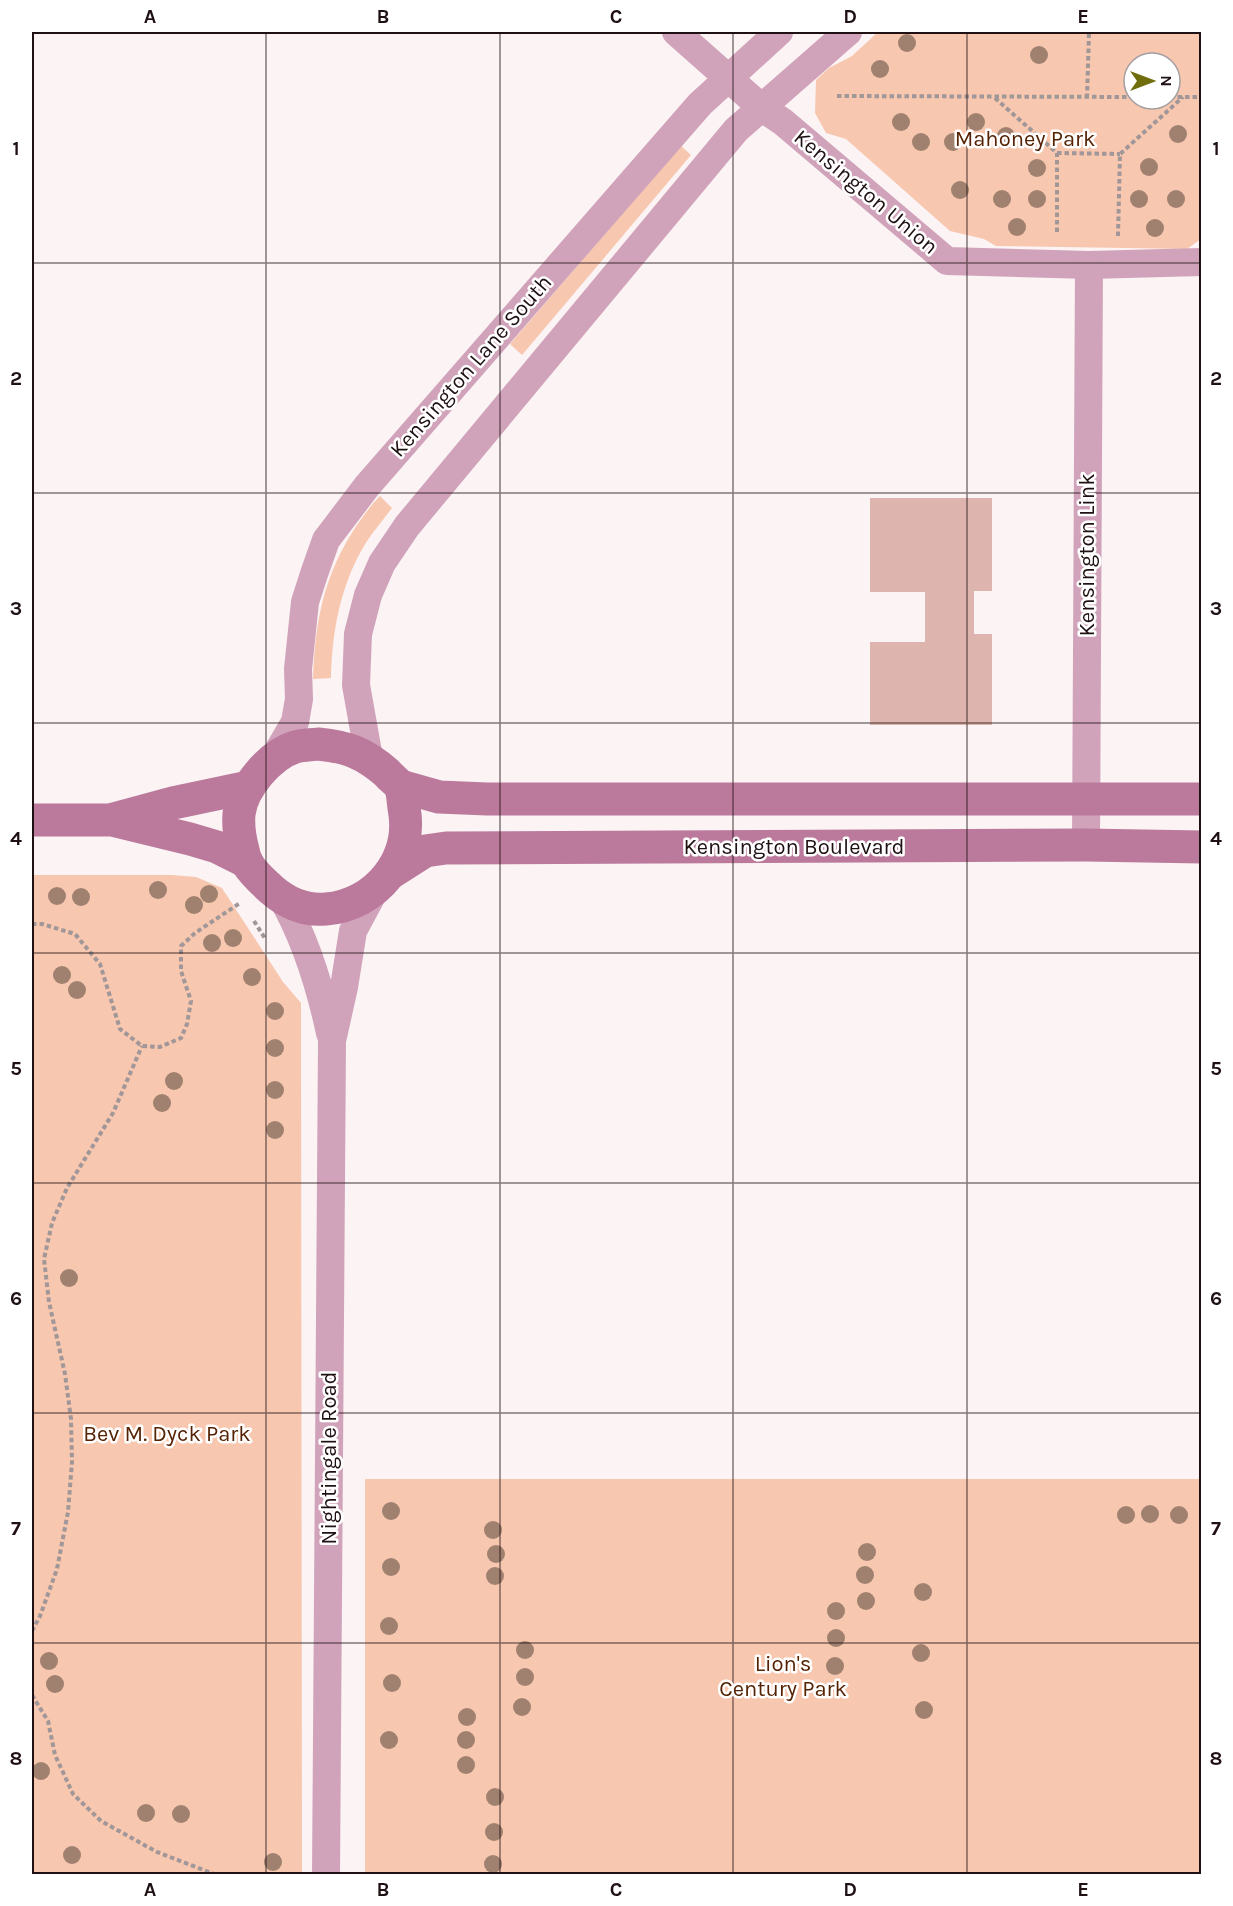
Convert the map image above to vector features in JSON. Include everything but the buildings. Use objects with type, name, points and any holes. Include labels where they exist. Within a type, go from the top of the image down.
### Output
[{"type":"street","name":"Kensington Union","points":[[676,32],[762,108],[783,122],[947,261],[1089,265],[1202,262]]},
{"type":"street","name":"Kensington Lane South","points":[[274,758],[295,722],[305,602],[326,540],[374,477],[700,104],[779,32]]},
{"type":"street","points":[[369,758],[356,685],[358,634],[368,595],[382,563],[407,526],[736,130],[848,32]]},
{"type":"street","name":"Kensington Link","points":[[1086,845],[1089,265]]},
{"type":"street","points":[[400,786],[407,823],[404,847],[383,881],[348,906],[324,910],[299,907],[282,898],[247,862],[240,838],[239,813],[249,787],[274,758],[295,747],[318,744],[343,746],[369,758],[400,786],[439,797],[487,800],[1202,799]]},
{"type":"street","points":[[112,820],[173,803],[249,787]]},
{"type":"street","points":[[32,820],[112,820],[217,847],[247,862]]},
{"type":"street","name":"Kensington Boulevard","points":[[383,881],[425,851],[446,848],[1086,845],[1202,847]]},
{"type":"street","name":"Nightingale Road","points":[[326,1875],[332,1041],[353,931],[383,881]]},
{"type":"street","name":"Nightingale Road","points":[[282,898],[298,928],[324,1005],[332,1041]]},
{"type":"path","points":[[1087,98],[1089,32]]},
{"type":"path","points":[[837,96],[1122,97]]},
{"type":"path","points":[[995,98],[1057,153],[1120,154],[1183,97],[1202,97]]},
{"type":"path","points":[[1056,264],[1057,153]]},
{"type":"path","points":[[1117,264],[1120,154]]},
{"type":"path","points":[[32,924],[42,924],[75,934],[100,964],[120,1029],[142,1046],[160,1047],[181,1038],[187,1024],[191,1001],[181,971],[181,946],[195,933],[242,901],[248,910]]},
{"type":"path","points":[[254,919],[270,946]]},
{"type":"path","points":[[32,1631],[40,1616],[57,1569],[68,1512],[72,1462],[68,1396],[49,1302],[44,1259],[52,1223],[67,1188],[113,1113],[142,1046]]},
{"type":"path","points":[[32,1695],[48,1721],[55,1755],[73,1794],[101,1821],[157,1852],[214,1875]]},
{"type":"green space","name":"Mahoney Park","points":[[878,32],[1201,32],[1201,239],[1187,249],[996,246],[984,239],[950,231],[846,139],[826,133],[815,113],[816,80],[829,68],[852,56]]},
{"type":"green space","points":[[681,146],[691,155],[522,355],[510,344]]},
{"type":"green space","points":[[380,496],[392,508],[367,541],[344,590],[333,642],[331,678],[313,679],[319,618],[329,580],[346,543]]},
{"type":"green space","name":"Bev M. Dyck Park","points":[[32,875],[172,875],[196,877],[222,888],[283,982],[301,1003],[302,1874],[32,1874]]},
{"type":"green space","name":"Lion's Century Park","points":[[365,1479],[1201,1479],[1201,1874],[365,1874]]}]
